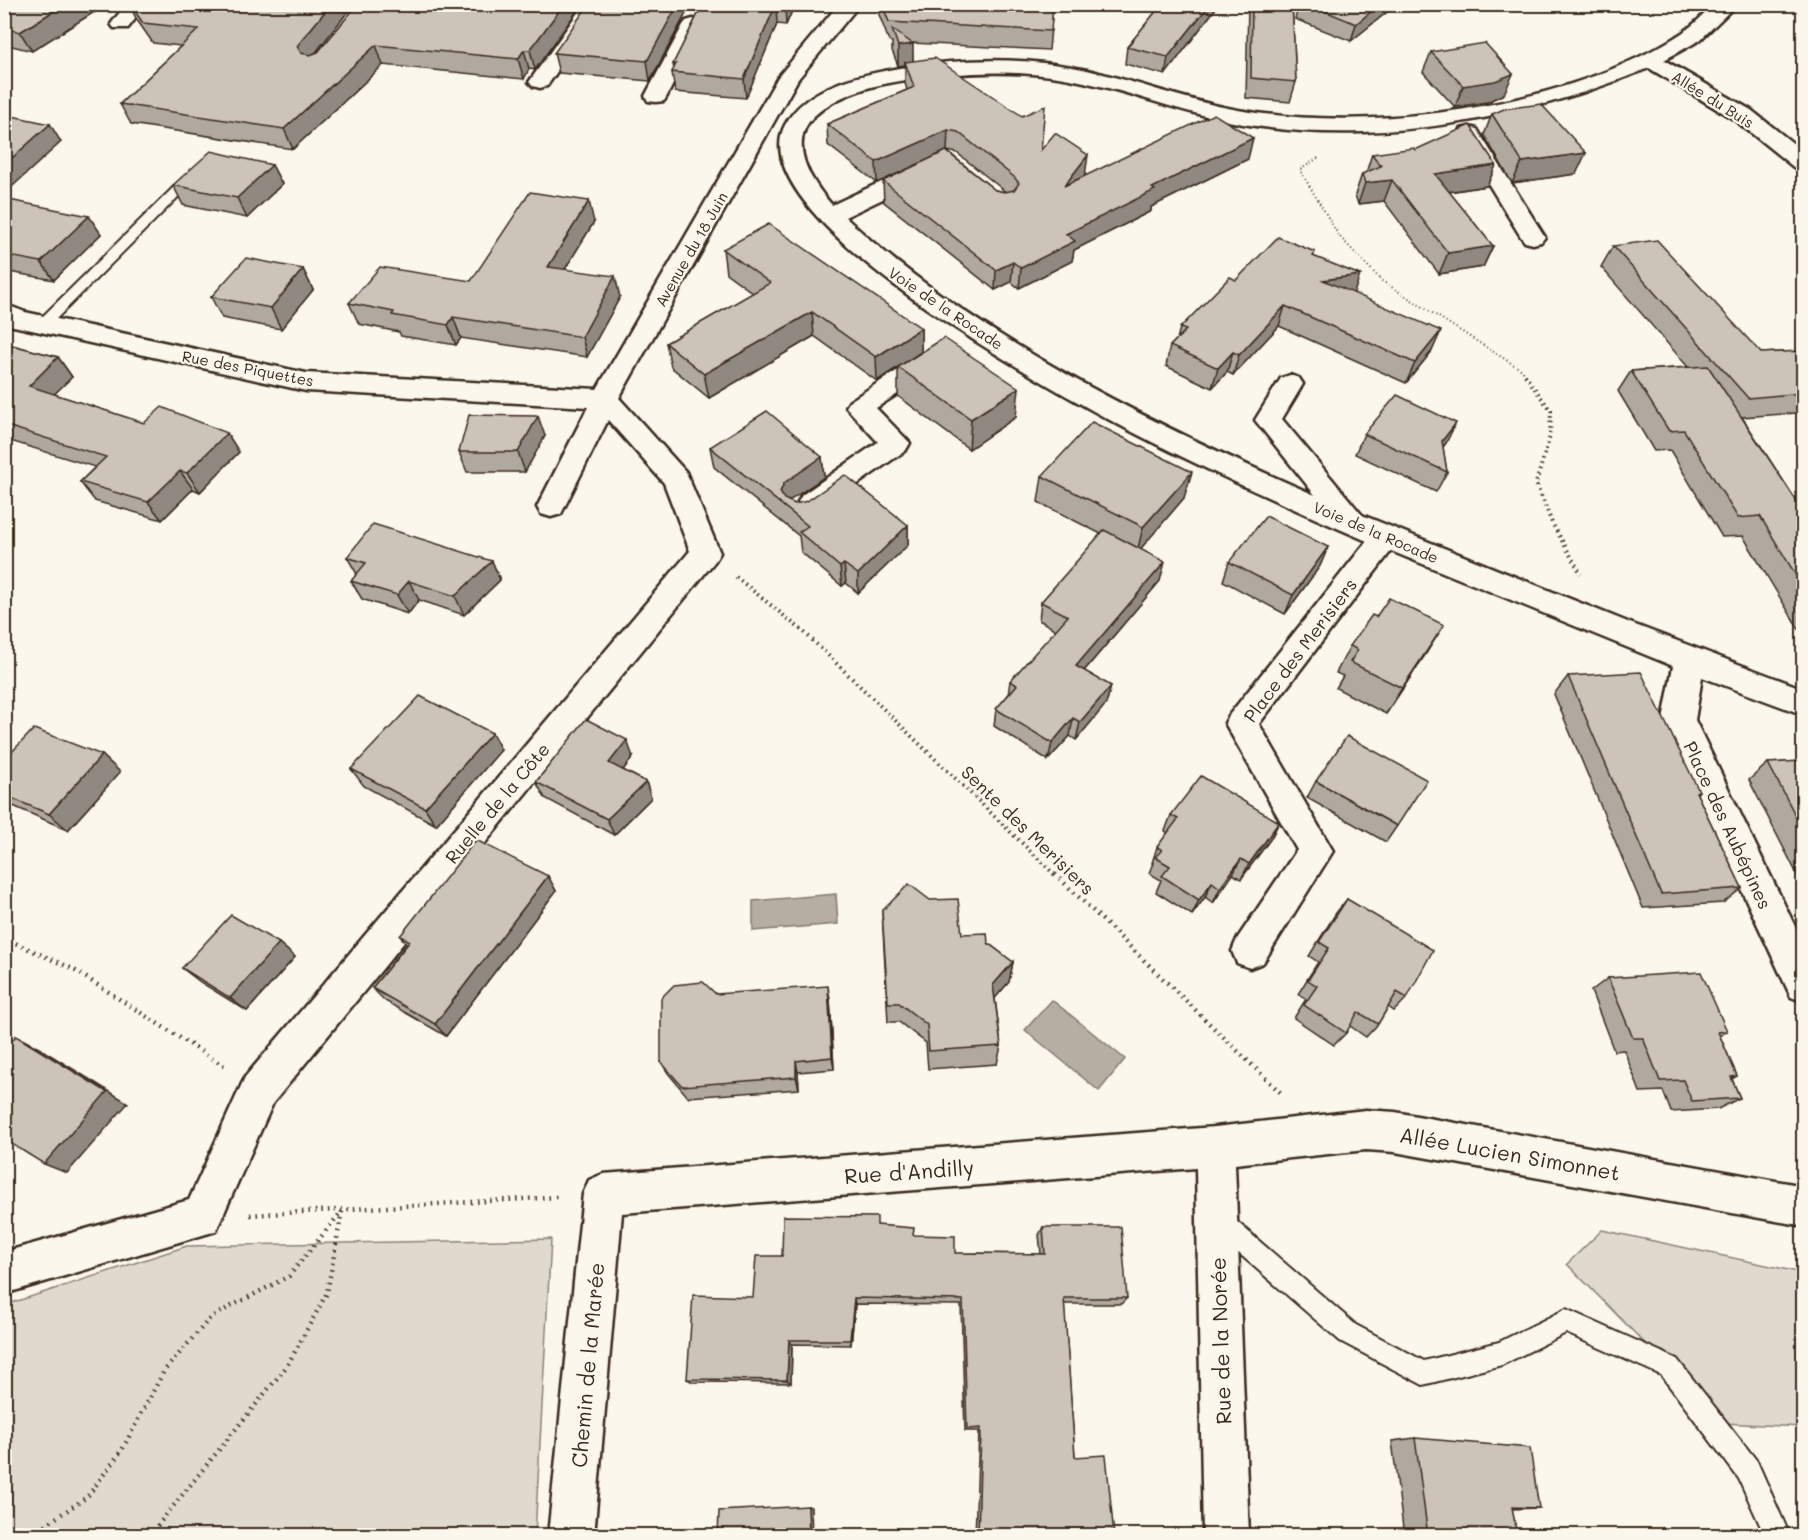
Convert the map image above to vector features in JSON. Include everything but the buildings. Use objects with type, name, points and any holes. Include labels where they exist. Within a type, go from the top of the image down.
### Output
[{"type":"street","points":[[121,24],[137,4]]},
{"type":"street","points":[[540,82],[593,6],[601,4]]},
{"type":"street","name":"Avenue du 18 Juin","points":[[551,507],[605,399],[789,77],[850,4]]},
{"type":"street","name":"Voie de la Rocade","points":[[1727,4],[1718,15],[1685,40],[1621,74],[1548,97],[1461,116],[1395,123],[1327,126],[1248,119],[1078,75],[1032,68],[937,70],[890,76],[848,87],[816,103],[802,114],[794,128],[791,143],[792,157],[803,182],[829,216],[872,256],[915,290],[1060,382],[1195,453],[1354,524],[1689,662],[1803,702]]},
{"type":"street","points":[[656,96],[703,5]]},
{"type":"street","name":"Allée du Buis","points":[[1649,60],[1743,115],[1803,164]]},
{"type":"street","points":[[1461,116],[1475,146],[1533,237]]},
{"type":"street","points":[[829,216],[948,160]]},
{"type":"street","name":"Rue des Piquettes","points":[[4,312],[18,319],[306,382],[605,399]]},
{"type":"street","points":[[798,511],[896,443],[859,407],[977,331]]},
{"type":"street","points":[[1290,384],[1268,420],[1354,524]]},
{"type":"street","points":[[605,399],[676,479],[705,553]]},
{"type":"street","name":"Place des Merisiers","points":[[1250,951],[1316,851],[1241,723],[1386,537]]},
{"type":"street","name":"Ruelle de la Côte","points":[[202,1217],[259,1090],[705,553]]},
{"type":"street","name":"Place des Aubépines","points":[[1689,662],[1679,720],[1803,985]]},
{"type":"street","name":"Allée Lucien Simonnet","points":[[1215,1147],[1366,1130],[1395,1132],[1803,1206]]},
{"type":"street","name":"Rue d'Andilly","points":[[603,1194],[1215,1147]]},
{"type":"street","name":"Rue de la Norée","points":[[1215,1147],[1226,1536]]},
{"type":"street","name":"Chemin de la Marée","points":[[571,1536],[603,1194]]},
{"type":"street","points":[[4,1274],[202,1217]]},
{"type":"lane","points":[[43,324],[187,181]]},
{"type":"lane","points":[[1217,1219],[1348,1333],[1423,1373],[1502,1353],[1566,1322],[1669,1367],[1748,1470],[1778,1536]]},
{"type":"path","points":[[1327,126],[1332,149],[1300,170],[1339,236],[1382,281],[1522,370],[1551,411],[1550,436],[1536,483],[1552,523],[1613,630]]},
{"type":"path","name":"Sente des Merisiers","points":[[705,553],[804,632],[1325,1135]]},
{"type":"path","points":[[4,938],[71,968],[197,1048]]},
{"type":"path","points":[[202,1217],[342,1211],[603,1194]]},
{"type":"path","points":[[29,1536],[87,1497],[122,1450],[164,1371],[211,1317],[289,1276],[342,1211]]},
{"type":"path","points":[[149,1536],[287,1366],[327,1293],[342,1211]]},
{"type":"shaded area","points":[[836,894],[838,924],[753,931],[753,901]]},
{"type":"shaded area","points":[[1052,1000],[1125,1059],[1099,1091],[1025,1030]]},
{"type":"shaded area","points":[[1602,1230],[1803,1273],[1803,1427],[1723,1423],[1567,1264]]},
{"type":"shaded area","points":[[551,1239],[535,1535],[5,1535],[5,1305],[187,1246]]}]
